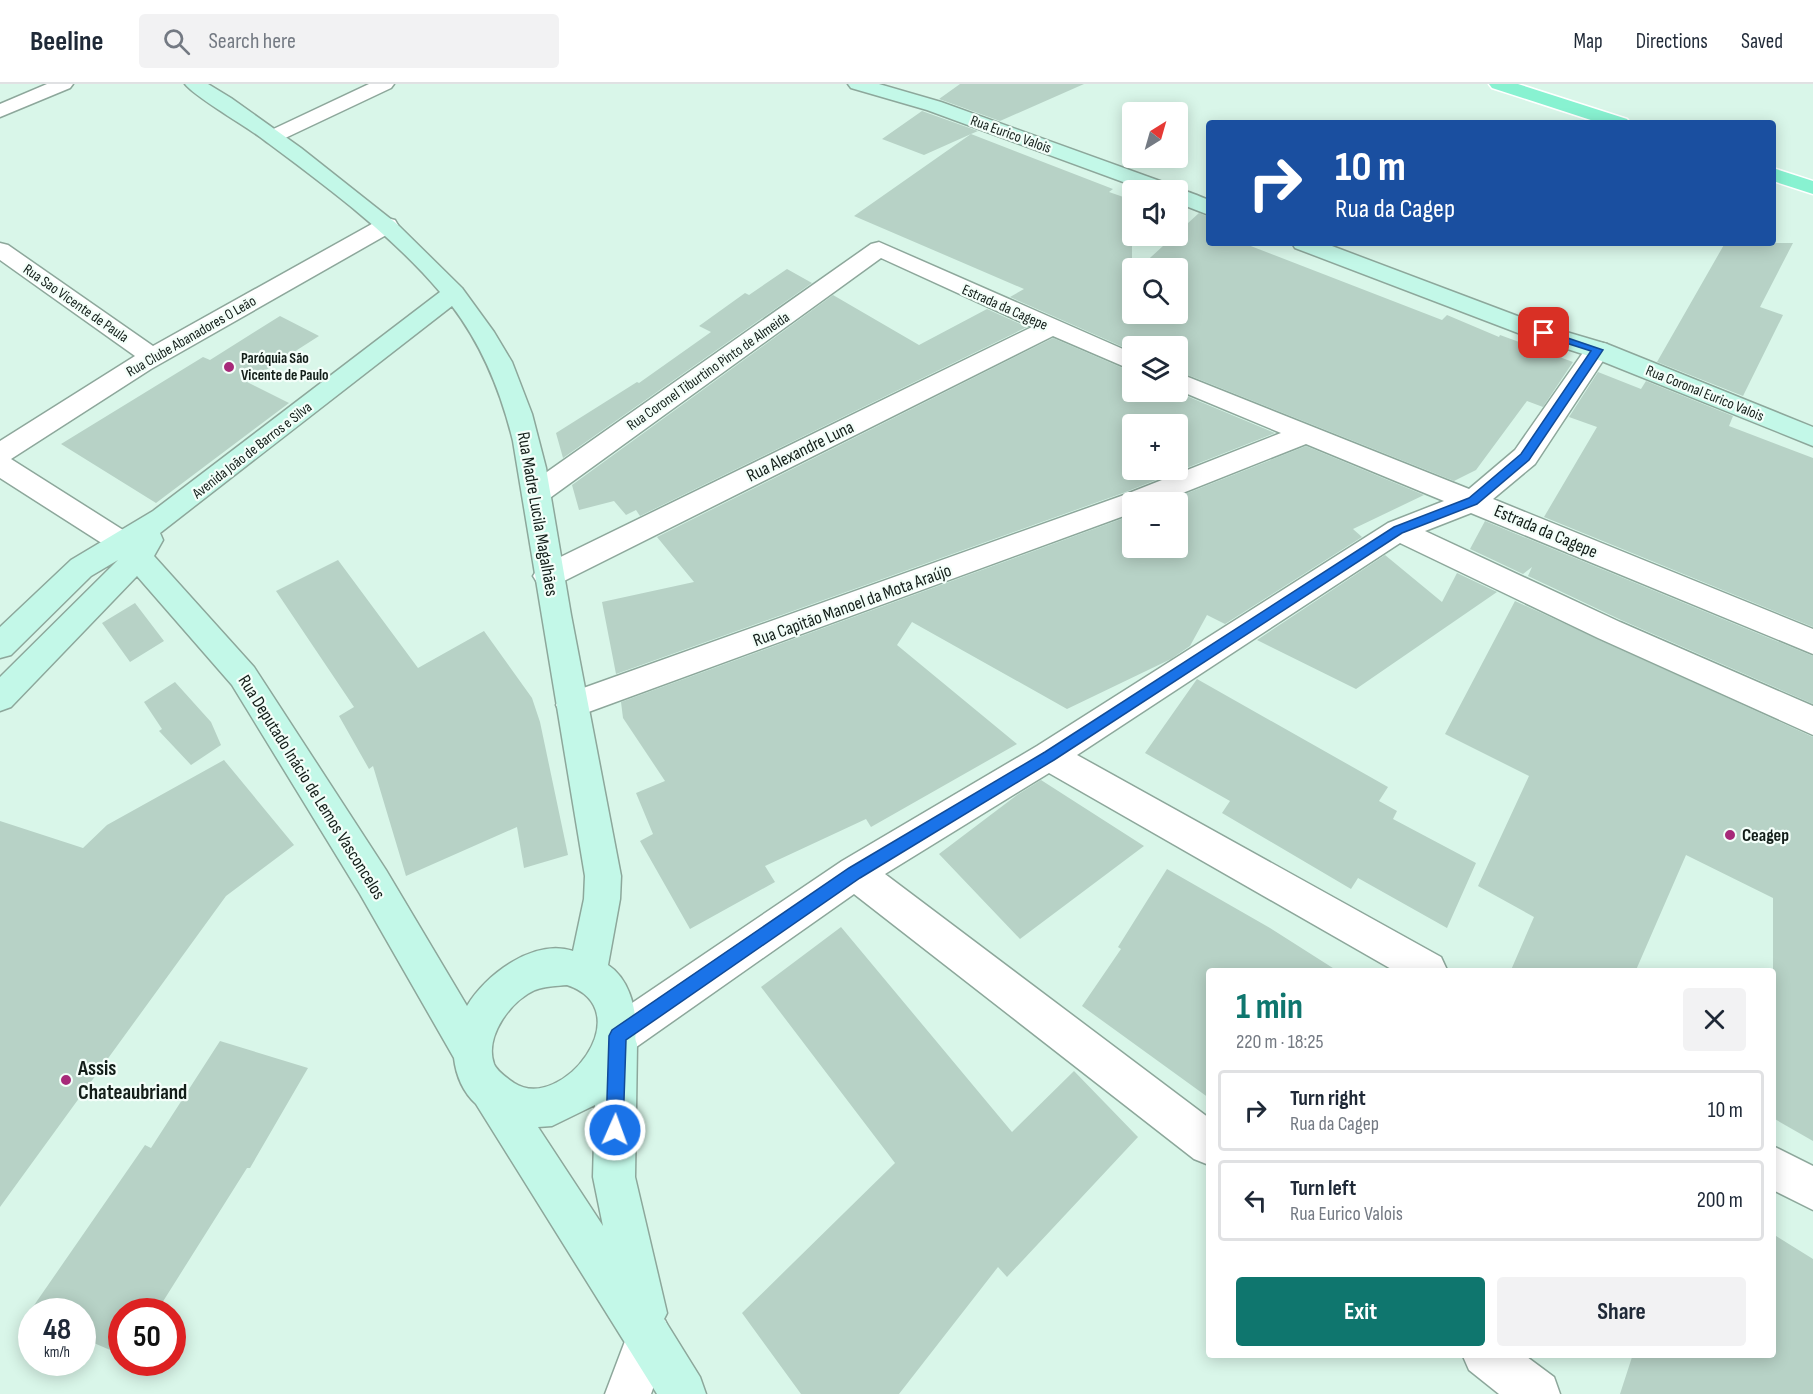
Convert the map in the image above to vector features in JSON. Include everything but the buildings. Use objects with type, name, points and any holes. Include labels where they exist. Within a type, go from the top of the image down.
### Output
[{"type":"main road","name":"Rua Madre Lucila Magalhães","points":[[195,84],[274,136],[387,225],[454,293],[483,334],[499,362],[519,407],[530,449],[548,576],[603,876],[602,899],[587,974]]},
{"type":"main road","name":"Rua Eurico Valois","points":[[858,84],[934,105],[1136,180]]},
{"type":"main road","points":[[1499,84],[1611,120]]},
{"type":"main road","points":[[1776,175],[1813,188]]},
{"type":"main road","points":[[1188,200],[1206,207]]},
{"type":"main road","points":[[1311,246],[1527,328],[1598,350]]},
{"type":"main road","name":"Avenida João de Barros e Silva","points":[[0,698],[130,550],[163,518],[454,293]]},
{"type":"main road","name":"Rua Coronal Eurico Valois","points":[[1598,350],[1813,436]]},
{"type":"main road","name":"Avenida João de Barros e Silva","points":[[0,646],[81,568],[130,550]]},
{"type":"main road","name":"Rua Deputado Inácio de Lemos Vasconcelos","points":[[130,550],[243,676],[373,882],[473,1054]]},
{"type":"main road","points":[[649,1336],[614,1177],[618,1036],[617,1016],[612,999],[602,984],[587,974],[567,968],[545,969],[522,976],[502,990],[486,1009],[476,1031],[473,1054],[479,1077],[493,1095],[649,1336],[683,1394]]},
{"type":"main road","points":[[493,1095],[514,1107],[541,1109],[567,1100],[591,1084],[608,1061],[618,1036]]},
{"type":"street","points":[[0,111],[63,84]]},
{"type":"street","points":[[274,136],[384,84]]},
{"type":"street","name":"Rua Clube Abanadores O Leão","points":[[0,454],[48,420],[153,357],[387,225]]},
{"type":"street","name":"Estrada da Cagepe","points":[[879,249],[1122,358]]},
{"type":"street","name":"Rua Coronel Tiburtino Pinto de Almeida","points":[[537,493],[879,249]]},
{"type":"street","name":"Rua Sao Vicente de Paula","points":[[0,250],[153,357]]},
{"type":"street","name":"Rua Alexandre Luna","points":[[548,576],[1051,327]]},
{"type":"street","points":[[618,1036],[855,873],[1049,756],[1398,530],[1473,501],[1525,457],[1598,350]]},
{"type":"street","name":"Estrada da Cagepe","points":[[1188,385],[1813,642]]},
{"type":"street","name":"Rua Capitão Manoel da Mota Araújo","points":[[1160,492],[1305,434]]},
{"type":"street","points":[[0,465],[130,550]]},
{"type":"street","name":"Rua Capitão Manoel da Mota Araújo","points":[[572,705],[1122,507]]},
{"type":"street","points":[[1398,530],[1609,630],[1813,721]]},
{"type":"street","points":[[1049,756],[1424,968]]},
{"type":"street","points":[[855,873],[1206,1142]]},
{"type":"street","points":[[1776,1169],[1813,1189]]},
{"type":"street","points":[[628,1394],[649,1336]]},
{"type":"street","points":[[1490,1358],[1537,1394]]},
{"type":"place","name":"Paróquia São Vicente de Paulo","points":[[229,367]]},
{"type":"place","name":"Ceagep","points":[[1730,835]]},
{"type":"place","name":"Assis Chateaubriand","points":[[66,1080]]},
{"type":"route","points":[[615,1130],[618,1036],[855,873],[1049,756],[1398,530],[1473,501],[1525,457],[1598,350],[1544,333]]}]
